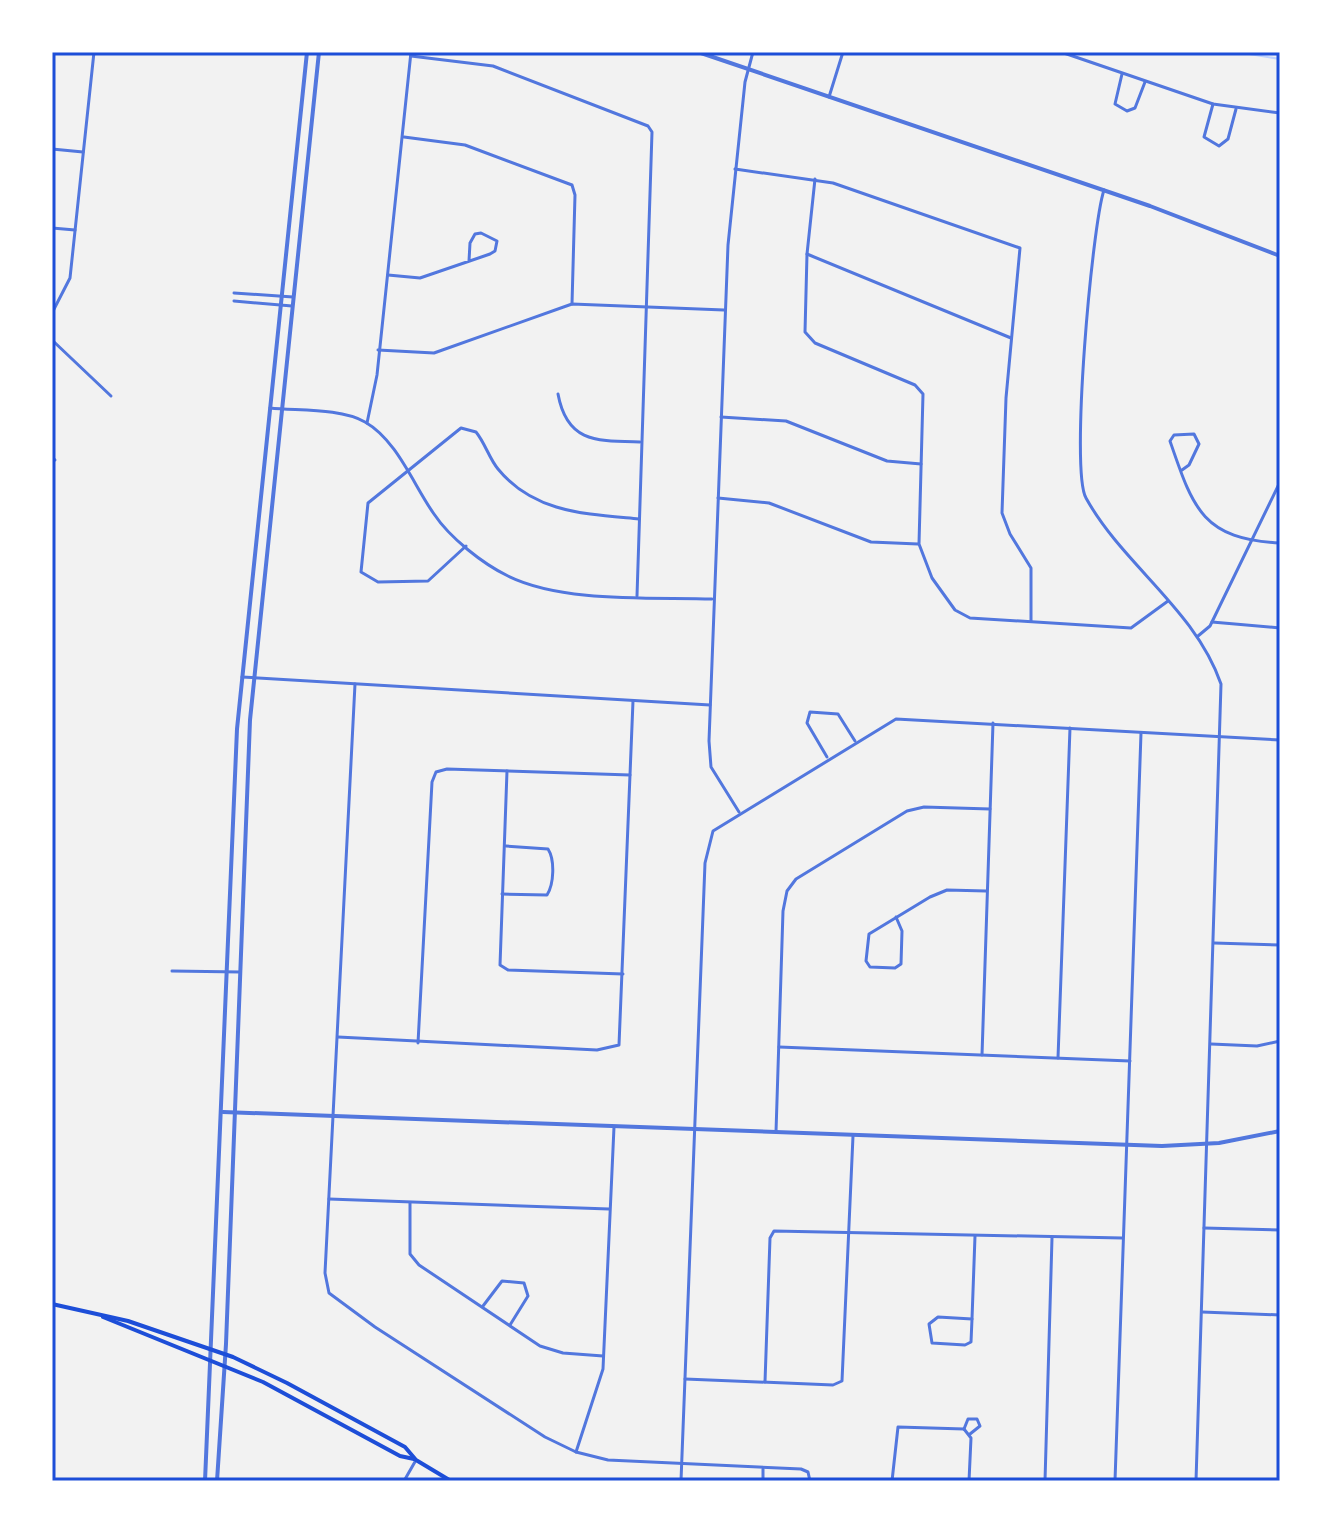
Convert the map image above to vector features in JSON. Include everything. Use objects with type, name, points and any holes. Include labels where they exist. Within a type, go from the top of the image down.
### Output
[{"type":"main road","points":[[52,1304],[128,1321],[213,1349],[280,1379],[405,1447],[416,1460]]},
{"type":"main road","points":[[97,1315],[224,1365],[289,1395],[451,1481]]},
{"type":"street","points":[[52,313],[70,278],[94,52]]},
{"type":"street","points":[[205,1481],[242,677],[307,52]]},
{"type":"street","points":[[217,1481],[226,1355],[254,678],[319,52]]},
{"type":"street","points":[[698,52],[1104,190],[1280,256]]},
{"type":"street","points":[[739,812],[711,764],[710,705],[724,310],[735,169],[753,52]]},
{"type":"street","points":[[829,97],[843,52]]},
{"type":"street","points":[[1061,52],[1213,104],[1280,113]]},
{"type":"street","points":[[367,423],[374,396],[411,54],[493,66],[648,126],[653,137],[637,596]]},
{"type":"street","points":[[1122,74],[1115,104],[1127,111],[1135,108],[1145,82]]},
{"type":"street","points":[[1213,104],[1204,137],[1219,146],[1228,139],[1236,109]]},
{"type":"street","points":[[403,137],[483,150],[572,185],[575,195],[572,304]]},
{"type":"street","points":[[52,149],[83,152]]},
{"type":"street","points":[[735,169],[815,179],[1020,248],[1011,338],[1002,513],[1010,534],[1031,568],[1031,621]]},
{"type":"street","points":[[815,179],[807,254],[805,332],[815,343],[920,390],[924,400],[919,544],[932,578],[960,613],[970,618],[1131,628],[1168,600]]},
{"type":"street","points":[[1104,190],[1083,383],[1081,486],[1103,523],[1198,636],[1221,684],[1196,1481]]},
{"type":"street","points":[[52,228],[75,230]]},
{"type":"street","points":[[388,275],[420,278],[469,261],[495,251],[497,241],[481,233],[475,234],[470,243],[469,261]]},
{"type":"street","points":[[807,254],[1011,338]]},
{"type":"street","points":[[234,293],[293,297]]},
{"type":"street","points":[[234,301],[292,306]]},
{"type":"street","points":[[378,350],[434,353],[572,304],[724,310]]},
{"type":"street","points":[[52,340],[111,396]]},
{"type":"street","points":[[1280,368],[1280,410]]},
{"type":"street","points":[[558,394],[568,425],[580,434],[603,441],[641,442]]},
{"type":"street","points":[[270,408],[348,417],[367,423],[406,470],[435,517],[466,546],[516,580],[563,592],[714,599]]},
{"type":"street","points":[[721,417],[786,421],[887,461],[922,464]]},
{"type":"street","points":[[466,546],[428,581],[378,582],[361,572],[368,503],[454,432],[468,429],[480,438],[508,481],[529,499],[585,514],[639,519]]},
{"type":"street","points":[[1182,470],[1189,465],[1199,444],[1194,434],[1176,434],[1171,439],[1182,470],[1205,519],[1240,539],[1280,543]]},
{"type":"street","points":[[1198,636],[1212,622],[1280,482]]},
{"type":"street","points":[[718,498],[766,502],[871,542],[919,544]]},
{"type":"street","points":[[1212,622],[1280,628]]},
{"type":"street","points":[[242,677],[710,705]]},
{"type":"street","points":[[355,684],[325,1283],[332,1297],[545,1437],[576,1452],[608,1460],[801,1469],[808,1472],[810,1481]]},
{"type":"street","points":[[338,1037],[418,1043],[615,1048],[620,1042],[633,701]]},
{"type":"street","points":[[828,758],[807,723],[810,712],[838,714],[855,741]]},
{"type":"street","points":[[681,1481],[705,853],[713,831],[855,741],[896,719],[1280,740]]},
{"type":"street","points":[[982,1056],[993,723]]},
{"type":"street","points":[[1058,1058],[1070,728]]},
{"type":"street","points":[[1115,1481],[1141,732]]},
{"type":"street","points":[[418,1043],[433,776],[447,769],[630,775]]},
{"type":"street","points":[[507,771],[499,961],[503,968],[623,974]]},
{"type":"street","points":[[776,1132],[784,906],[793,882],[913,808],[990,809]]},
{"type":"street","points":[[502,894],[547,895],[552,882],[552,854],[548,849],[504,846]]},
{"type":"street","points":[[896,917],[902,931],[901,964],[895,968],[870,967],[866,961],[867,936],[896,917],[941,891],[987,891]]},
{"type":"street","points":[[1214,943],[1280,945]]},
{"type":"street","points":[[172,971],[240,972]]},
{"type":"street","points":[[1211,1044],[1257,1046],[1280,1041]]},
{"type":"street","points":[[779,1047],[1130,1061]]},
{"type":"street","points":[[223,1112],[1127,1145],[1207,1144],[1280,1131]]},
{"type":"street","points":[[576,1452],[603,1369],[614,1127]]},
{"type":"street","points":[[685,1379],[833,1385],[842,1381],[853,1135]]},
{"type":"street","points":[[329,1199],[610,1209]]},
{"type":"street","points":[[410,1203],[412,1259],[550,1350],[604,1356]]},
{"type":"street","points":[[1204,1228],[1280,1230]]},
{"type":"street","points":[[765,1382],[772,1233],[1123,1238]]},
{"type":"street","points":[[972,1319],[933,1318],[929,1322],[929,1340],[935,1344],[968,1344],[972,1340],[975,1236]]},
{"type":"street","points":[[1045,1481],[1052,1238]]},
{"type":"street","points":[[483,1307],[502,1281],[524,1283],[528,1296],[510,1325]]},
{"type":"street","points":[[1202,1312],[1280,1315]]},
{"type":"street","points":[[964,1429],[968,1419],[977,1419],[980,1426],[970,1434]]},
{"type":"street","points":[[892,1481],[896,1430],[901,1427],[964,1429],[970,1434]]},
{"type":"street","points":[[969,1481],[970,1434]]},
{"type":"street","points":[[404,1481],[416,1460]]},
{"type":"street","points":[[763,1467],[763,1481]]},
{"type":"waterway","points":[[1237,52],[1280,59]]}]
